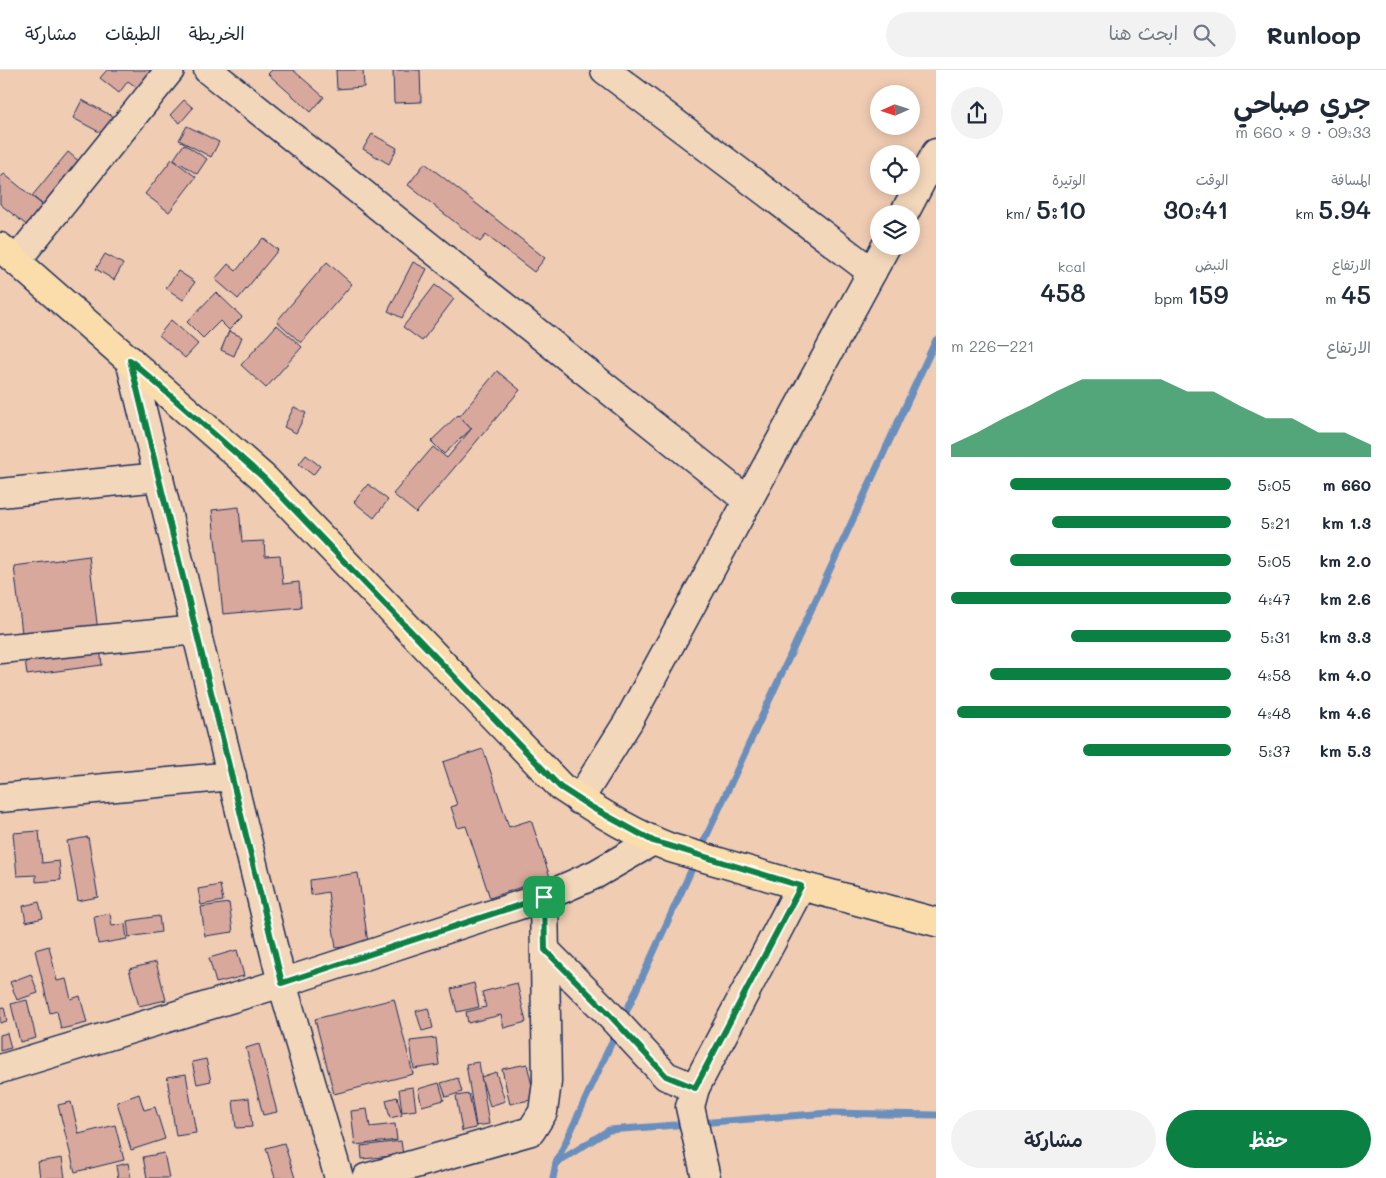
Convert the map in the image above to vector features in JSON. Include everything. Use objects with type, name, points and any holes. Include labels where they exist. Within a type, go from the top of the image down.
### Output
[{"type":"main road","points":[[8,254],[265,479],[560,787],[579,800],[662,845],[801,886],[936,922]]},
{"type":"street","points":[[8,254],[170,70]]},
{"type":"street","points":[[208,70],[748,501]]},
{"type":"street","points":[[605,70],[872,272]]},
{"type":"street","points":[[909,205],[936,154]]},
{"type":"street","points":[[579,800],[628,722],[881,255]]},
{"type":"street","points":[[130,360],[282,983],[333,1176]]},
{"type":"street","points":[[0,493],[159,477]]},
{"type":"street","points":[[0,649],[197,630]]},
{"type":"street","points":[[0,798],[232,776]]},
{"type":"street","points":[[0,1069],[282,983],[544,897],[662,845]]},
{"type":"street","points":[[706,1178],[697,1144],[692,1097],[801,886]]},
{"type":"street","points":[[366,1178],[531,1131],[543,1112],[547,1082],[544,897]]},
{"type":"street","points":[[545,950],[604,1009],[666,1076],[692,1097]]},
{"type":"building","points":[[107,70],[156,70],[140,90],[128,81],[119,93],[100,78]]},
{"type":"building","points":[[272,70],[293,70],[324,97],[311,112],[268,74]]},
{"type":"building","points":[[336,70],[363,70],[364,87],[337,89]]},
{"type":"building","points":[[393,70],[420,70],[421,102],[394,103]]},
{"type":"building","points":[[82,100],[114,117],[105,135],[73,118]]},
{"type":"building","points":[[184,100],[193,108],[180,123],[170,115]]},
{"type":"building","points":[[187,126],[219,142],[211,157],[179,140]]},
{"type":"building","points":[[372,134],[397,148],[389,164],[363,149]]},
{"type":"building","points":[[184,144],[207,159],[197,174],[174,159]]},
{"type":"building","points":[[68,152],[81,163],[46,207],[32,196]]},
{"type":"building","points":[[172,159],[196,177],[169,212],[145,194]]},
{"type":"building","points":[[425,163],[545,258],[534,272],[486,235],[480,242],[408,185]]},
{"type":"building","points":[[4,174],[45,207],[29,227],[0,204],[0,178]]},
{"type":"building","points":[[263,238],[278,250],[238,299],[215,279],[228,264],[236,271]]},
{"type":"building","points":[[105,254],[123,264],[114,280],[96,269]]},
{"type":"building","points":[[327,262],[352,284],[301,343],[277,321]]},
{"type":"building","points":[[413,262],[427,269],[402,318],[388,311]]},
{"type":"building","points":[[178,271],[195,282],[183,300],[166,288]]},
{"type":"building","points":[[435,285],[454,299],[422,341],[403,327]]},
{"type":"building","points":[[216,292],[242,317],[229,330],[220,321],[203,338],[187,322]]},
{"type":"building","points":[[171,320],[198,344],[185,358],[159,335]]},
{"type":"building","points":[[277,325],[302,347],[266,388],[241,365]]},
{"type":"building","points":[[229,331],[242,337],[234,356],[221,350]]},
{"type":"building","points":[[497,371],[520,390],[416,513],[393,494],[433,447],[447,458],[472,428],[459,417]]},
{"type":"building","points":[[294,407],[306,413],[296,433],[284,427]]},
{"type":"building","points":[[458,415],[471,429],[444,454],[431,441]]},
{"type":"building","points":[[306,455],[320,466],[313,475],[299,464]]},
{"type":"building","points":[[368,484],[388,500],[374,518],[354,502]]},
{"type":"building","points":[[239,507],[242,542],[264,541],[265,556],[280,555],[283,584],[299,582],[301,607],[223,614],[212,510]]},
{"type":"building","points":[[89,556],[102,665],[27,675],[14,566]]},
{"type":"building","points":[[483,749],[509,827],[531,820],[550,877],[490,898],[466,826],[458,828],[451,807],[457,805],[443,762]]},
{"type":"building","points":[[39,831],[42,863],[59,861],[61,880],[36,882],[36,875],[17,876],[13,833]]},
{"type":"building","points":[[88,837],[98,897],[78,901],[67,841]]},
{"type":"building","points":[[358,873],[368,943],[336,948],[328,892],[311,895],[310,880]]},
{"type":"building","points":[[220,885],[223,901],[201,905],[198,889]]},
{"type":"building","points":[[39,902],[43,918],[26,922],[23,906]]},
{"type":"building","points":[[229,903],[233,932],[205,936],[201,907]]},
{"type":"building","points":[[110,914],[112,926],[125,924],[127,939],[98,944],[94,916]]},
{"type":"building","points":[[159,916],[161,932],[129,937],[127,921]]},
{"type":"building","points":[[49,946],[57,981],[66,979],[71,999],[80,996],[87,1023],[61,1029],[57,1011],[50,1013],[35,950]]},
{"type":"building","points":[[237,950],[244,976],[216,983],[209,958]]},
{"type":"building","points":[[156,962],[166,1000],[139,1006],[129,969]]},
{"type":"building","points":[[31,974],[38,993],[17,1000],[10,982]]},
{"type":"building","points":[[474,983],[479,1007],[457,1012],[451,989]]},
{"type":"building","points":[[517,983],[526,1022],[504,1028],[501,1015],[468,1023],[466,1012],[486,1007],[482,992]]},
{"type":"building","points":[[394,999],[413,1074],[334,1094],[315,1019]]},
{"type":"building","points":[[27,1000],[36,1038],[20,1042],[11,1004]]},
{"type":"building","points":[[4,1007],[7,1021],[0,1023],[0,1008]]},
{"type":"building","points":[[428,1008],[433,1028],[422,1031],[416,1011]]},
{"type":"building","points":[[7,1033],[11,1048],[0,1051],[0,1035]]},
{"type":"building","points":[[436,1038],[439,1065],[414,1069],[410,1041]]},
{"type":"building","points":[[259,1044],[277,1112],[263,1115],[246,1048]]},
{"type":"building","points":[[206,1059],[211,1081],[197,1084],[192,1062]]},
{"type":"building","points":[[479,1062],[489,1124],[476,1126],[466,1064]]},
{"type":"building","points":[[527,1064],[535,1099],[510,1104],[502,1069]]},
{"type":"building","points":[[496,1072],[505,1101],[490,1106],[481,1077]]},
{"type":"building","points":[[186,1074],[196,1133],[176,1136],[167,1077]]},
{"type":"building","points":[[458,1078],[462,1092],[446,1097],[441,1083]]},
{"type":"building","points":[[439,1083],[444,1100],[422,1106],[418,1089]]},
{"type":"building","points":[[413,1087],[416,1110],[402,1112],[399,1089]]},
{"type":"building","points":[[139,1094],[144,1110],[155,1107],[165,1139],[131,1150],[117,1102]]},
{"type":"building","points":[[469,1094],[476,1128],[462,1131],[456,1096]]},
{"type":"building","points":[[397,1097],[402,1115],[390,1118],[386,1100]]},
{"type":"building","points":[[249,1098],[252,1127],[236,1128],[233,1100]]},
{"type":"building","points":[[71,1102],[79,1134],[115,1125],[124,1160],[75,1172],[58,1105]]},
{"type":"building","points":[[367,1109],[370,1127],[395,1124],[397,1140],[355,1145],[351,1111]]},
{"type":"building","points":[[401,1141],[403,1155],[362,1159],[361,1146]]},
{"type":"building","points":[[284,1143],[295,1178],[275,1178],[266,1148]]},
{"type":"building","points":[[164,1153],[169,1178],[147,1178],[143,1157]]},
{"type":"building","points":[[62,1158],[65,1178],[40,1178],[38,1162]]},
{"type":"building","points":[[128,1163],[131,1178],[118,1178],[116,1166]]},
{"type":"waterway","points":[[700,850],[936,340]]},
{"type":"waterway","points":[[622,1021],[696,860]]},
{"type":"waterway","points":[[553,1178],[556,1163],[616,1033]]},
{"type":"waterway","points":[[699,1123],[829,1113],[936,1115]]},
{"type":"waterway","points":[[556,1163],[609,1130],[689,1124]]},
{"type":"route","points":[[130,360],[265,479],[560,787],[591,807],[653,841],[801,886],[695,1088],[666,1076],[604,1009],[545,950],[544,897],[282,983],[130,360]]}]
